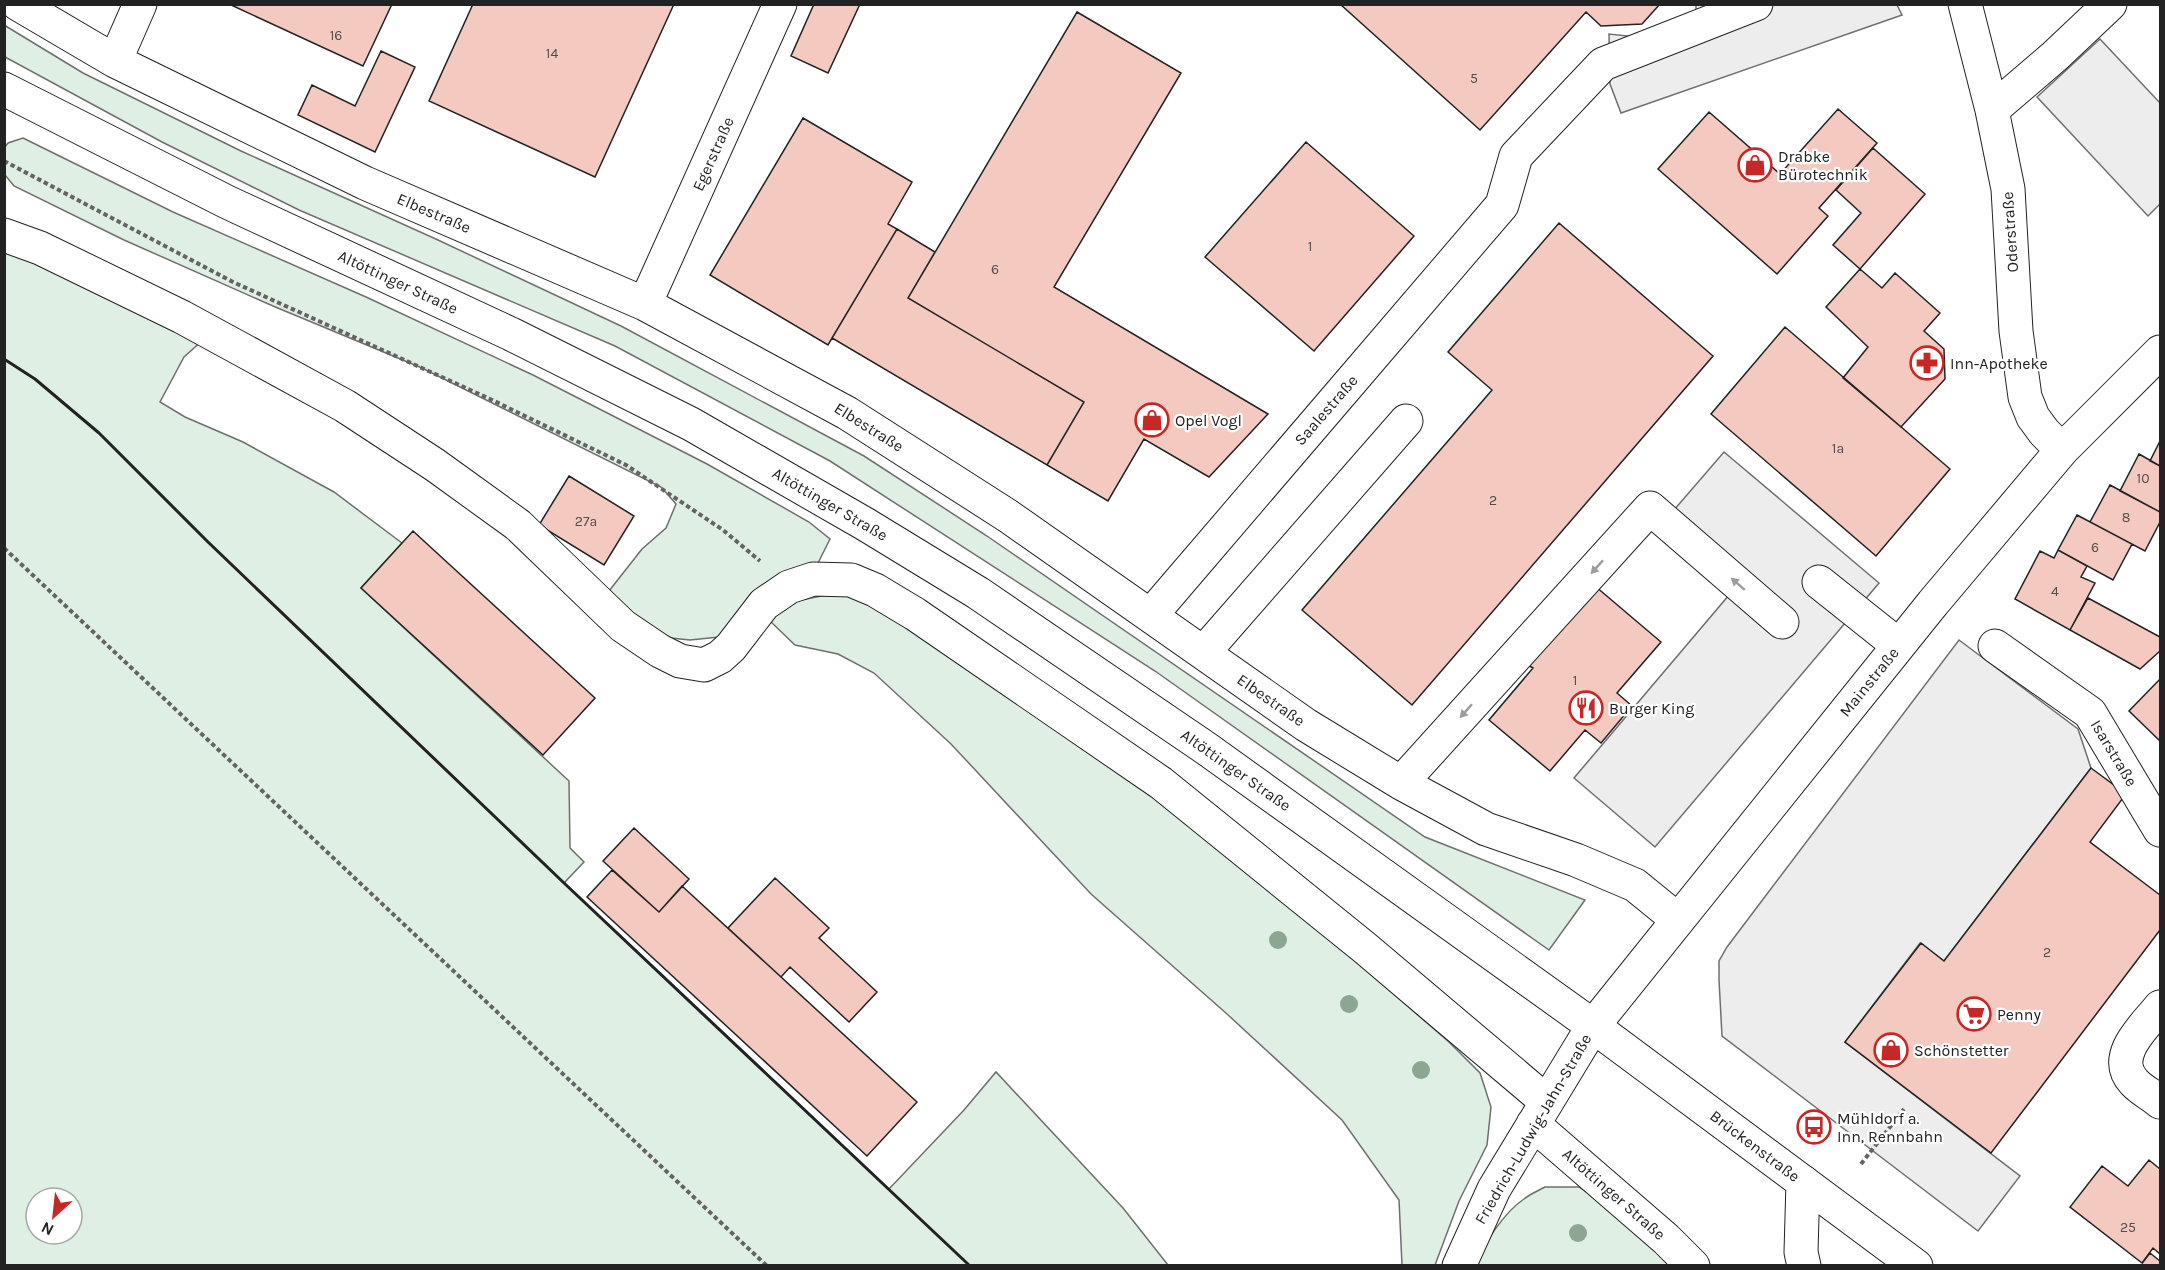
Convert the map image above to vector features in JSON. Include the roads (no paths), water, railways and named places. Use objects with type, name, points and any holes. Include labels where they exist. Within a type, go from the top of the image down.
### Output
[{"type":"street","name":"Elbestraße","points":[[18,4],[115,61],[365,183],[645,304],[847,412],[1008,516],[1306,725],[1401,783],[1486,829],[1576,860],[1635,885],[1678,920]]},
{"type":"street","points":[[115,61],[140,4]]},
{"type":"street","name":"Egerstraße","points":[[645,304],[780,4]]},
{"type":"street","name":"Saalestraße","points":[[1151,615],[1502,205],[1516,156],[1603,64],[1756,4]]},
{"type":"street","name":"Oderstraße","points":[[1965,4],[1992,110],[2008,189],[2016,331],[2025,397],[2033,417],[2062,450]]},
{"type":"street","points":[[1992,110],[2055,56],[2110,4]]},
{"type":"street","name":"Altöttinger Straße","points":[[4,89],[227,202],[511,334],[681,419],[865,524],[978,592],[1099,674],[1593,1026]]},
{"type":"street","name":"Altöttinger Straße","points":[[4,235],[40,248],[182,317],[345,406],[435,465],[518,525],[623,626],[660,651],[680,661],[704,665],[720,657],[731,647],[764,604],[789,587],[813,579],[851,580],[915,614],[1161,783],[1365,948],[1540,1113],[1693,1266]]},
{"type":"street","name":"Mainstraße","points":[[1593,1026],[1898,645],[2062,450],[2160,352]]},
{"type":"street","points":[[1204,652],[1406,421]]},
{"type":"street","points":[[1401,783],[1650,508],[1782,622]]},
{"type":"street","points":[[1819,582],[1898,645]]},
{"type":"street","name":"Isarstraße","points":[[1995,646],[2090,713],[2160,830]]},
{"type":"street","points":[[2160,1007],[2129,1046],[2124,1063],[2133,1081],[2160,1102]]},
{"type":"street","name":"Friedrich-Ludwig-Jahn-Straße","points":[[1459,1266],[1494,1189],[1593,1026]]},
{"type":"street","name":"Brückenstraße","points":[[1593,1026],[1916,1266]]},
{"type":"street","points":[[1803,1182],[1801,1252],[1804,1266]]},
{"type":"place","name":"Drabke Bürotechnik","points":[[1755,165]]},
{"type":"place","name":"Inn-Apotheke","points":[[1927,363]]},
{"type":"place","name":"Opel Vogl","points":[[1152,420]]},
{"type":"place","name":"Burger King","points":[[1586,708]]},
{"type":"place","name":"Penny","points":[[1974,1014]]},
{"type":"place","name":"Schönstetter","points":[[1891,1050]]},
{"type":"place","name":"Mühldorf a. Inn, Rennbahn","points":[[1814,1127]]}]
